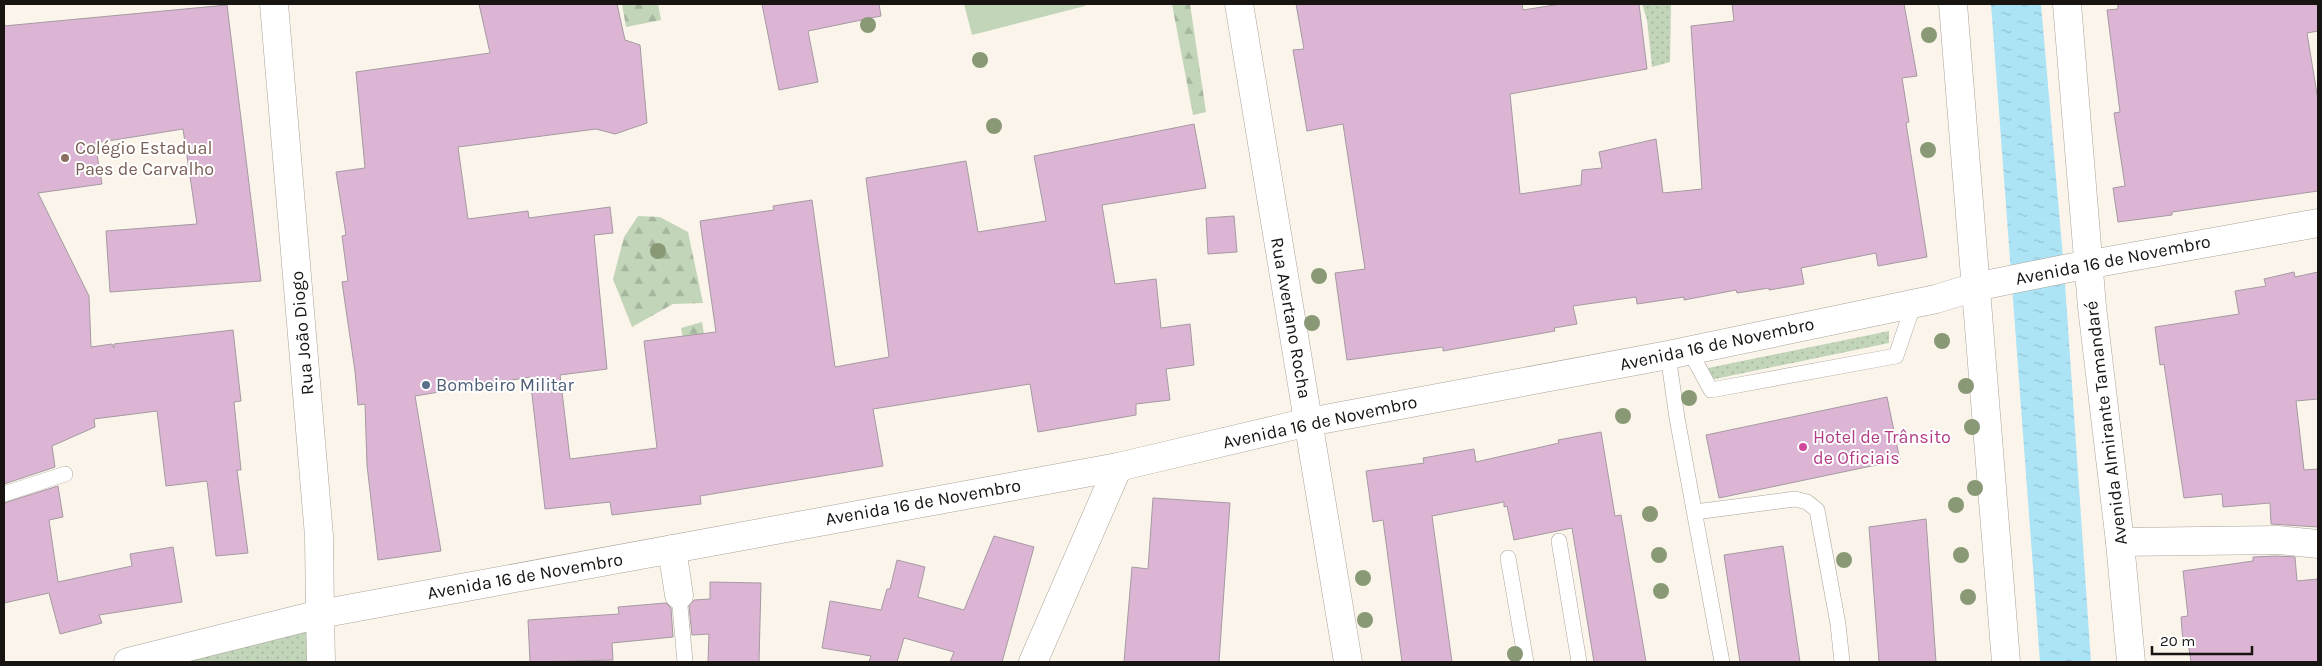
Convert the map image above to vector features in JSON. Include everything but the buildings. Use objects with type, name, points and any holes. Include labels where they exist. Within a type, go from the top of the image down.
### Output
[{"type":"main road","name":"Rua João Diogo","points":[[274,4],[319,536],[321,662]]},
{"type":"main road","name":"Rua Avertano Rocha","points":[[1238,4],[1348,662]]},
{"type":"main road","points":[[1953,4],[1987,285],[1980,327],[2006,662]]},
{"type":"main road","name":"Avenida Almirante Tamandaré","points":[[2067,4],[2076,266],[2120,542],[2131,662]]},
{"type":"main road","name":"Avenida 16 de Novembro","points":[[128,662],[320,614],[1118,467],[1309,422],[1678,352],[1914,304],[1987,285],[2076,266],[2318,223]]},
{"type":"main road","points":[[1033,662],[1118,467]]},
{"type":"main road","points":[[2120,542],[2278,540],[2318,544]]},
{"type":"main road","points":[[672,549],[679,595]]},
{"type":"lane","points":[[1678,352],[1710,390],[1896,356],[1914,304]]},
{"type":"lane","points":[[1678,352],[1695,512],[1722,662]]},
{"type":"lane","points":[[4,494],[65,474]]},
{"type":"lane","points":[[1695,512],[1795,499],[1807,502],[1817,510],[1838,624],[1842,662]]},
{"type":"lane","points":[[1558,541],[1579,662]]},
{"type":"lane","points":[[1508,558],[1526,662]]},
{"type":"lane","points":[[679,595],[685,662]]},
{"type":"green space","points":[[622,4],[658,4],[661,20],[626,27]]},
{"type":"green space","points":[[964,4],[1085,4],[1085,6],[972,35]]},
{"type":"green space","points":[[1172,4],[1190,4],[1206,112],[1193,115]]},
{"type":"green space","points":[[1642,4],[1671,4],[1670,62],[1652,67],[1647,20]]},
{"type":"green space","points":[[638,216],[660,217],[688,232],[703,303],[673,304],[632,327],[613,279],[624,237]]},
{"type":"green space","points":[[702,322],[711,376],[691,380],[681,328]]},
{"type":"green space","points":[[1889,331],[1889,343],[1710,380],[1708,368]]},
{"type":"green space","points":[[313,620],[316,662],[128,662]]},
{"type":"water","points":[[1991,4],[2041,4],[2064,269],[2091,662],[2040,662]]},
{"type":"place","name":"Colégio Estadual Paes de Carvalho","points":[[65,158]]},
{"type":"place","name":"Bombeiro Militar","points":[[426,385]]},
{"type":"place","name":"Hotel de Trânsito de Oficiais","points":[[1803,447]]}]
